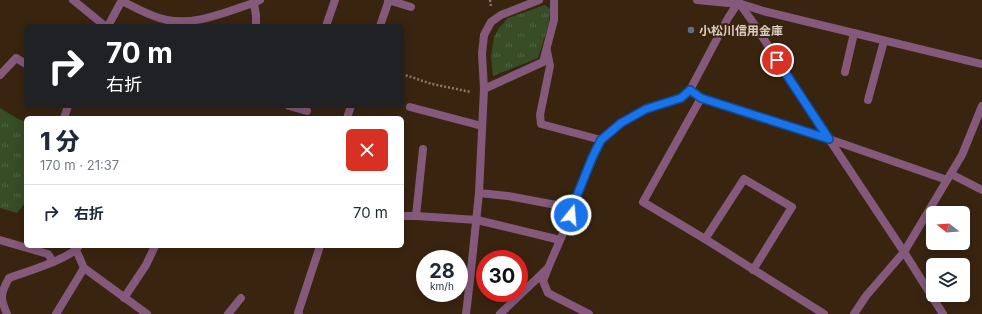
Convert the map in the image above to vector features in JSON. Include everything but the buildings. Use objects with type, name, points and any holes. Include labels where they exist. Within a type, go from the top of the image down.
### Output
[{"type":"street","points":[[73,0],[103,24]]},
{"type":"street","points":[[107,24],[122,0],[146,13],[167,20],[187,21],[209,17],[257,1],[256,24]]},
{"type":"street","points":[[327,24],[335,0]]},
{"type":"street","points":[[381,24],[389,0],[412,7]]},
{"type":"street","points":[[466,314],[479,193],[484,92],[482,54],[484,35],[491,22],[501,15],[539,0]]},
{"type":"street","points":[[484,92],[543,62],[554,20],[554,0]]},
{"type":"street","points":[[697,0],[728,3],[738,1],[763,11],[982,64]]},
{"type":"street","points":[[589,314],[548,293],[544,281],[592,158],[601,140],[621,123],[646,109],[681,98],[690,90],[738,1]]},
{"type":"street","points":[[738,1],[904,252],[943,314]]},
{"type":"street","points":[[845,72],[854,33]]},
{"type":"street","points":[[868,100],[884,41]]},
{"type":"street","points":[[546,51],[550,66],[540,115],[541,124],[601,140]]},
{"type":"street","points":[[0,75],[16,58],[24,63]]},
{"type":"street","points":[[690,90],[701,98],[949,177],[982,190]]},
{"type":"street","points":[[701,98],[643,202],[824,314]]},
{"type":"street","points":[[854,314],[866,296],[904,252],[962,155],[979,118],[982,106]]},
{"type":"street","points":[[410,107],[482,126]]},
{"type":"street","points":[[295,108],[307,112]]},
{"type":"street","points":[[416,216],[423,149]]},
{"type":"street","points":[[705,239],[744,179],[792,207],[753,270]]},
{"type":"street","points":[[479,193],[508,196],[572,208]]},
{"type":"street","points":[[404,216],[477,220],[560,240]]},
{"type":"street","points":[[0,240],[24,247]]},
{"type":"street","points":[[27,248],[48,254],[53,262]]},
{"type":"street","points":[[7,314],[2,303],[1,294],[9,278],[53,262],[78,248],[84,268],[146,314]]},
{"type":"street","points":[[124,298],[146,265],[154,248]]},
{"type":"street","points":[[299,314],[319,248]]},
{"type":"street","points":[[56,314],[84,268]]},
{"type":"street","points":[[500,314],[548,268]]},
{"type":"street","points":[[228,314],[240,298]]},
{"type":"path","points":[[404,75],[432,84],[484,92]]},
{"type":"green space","points":[[545,5],[550,9],[549,23],[538,58],[493,76],[491,56],[494,37],[499,28],[508,18]]},
{"type":"green space","points":[[0,108],[24,121],[24,204],[17,213],[0,208]]},
{"type":"place","name":"小松川信用金庫","points":[[691,30]]},
{"type":"route","points":[[571,215],[572,208],[592,158],[601,140],[621,123],[646,109],[681,98],[690,90],[701,98],[829,139],[777,60]]}]
